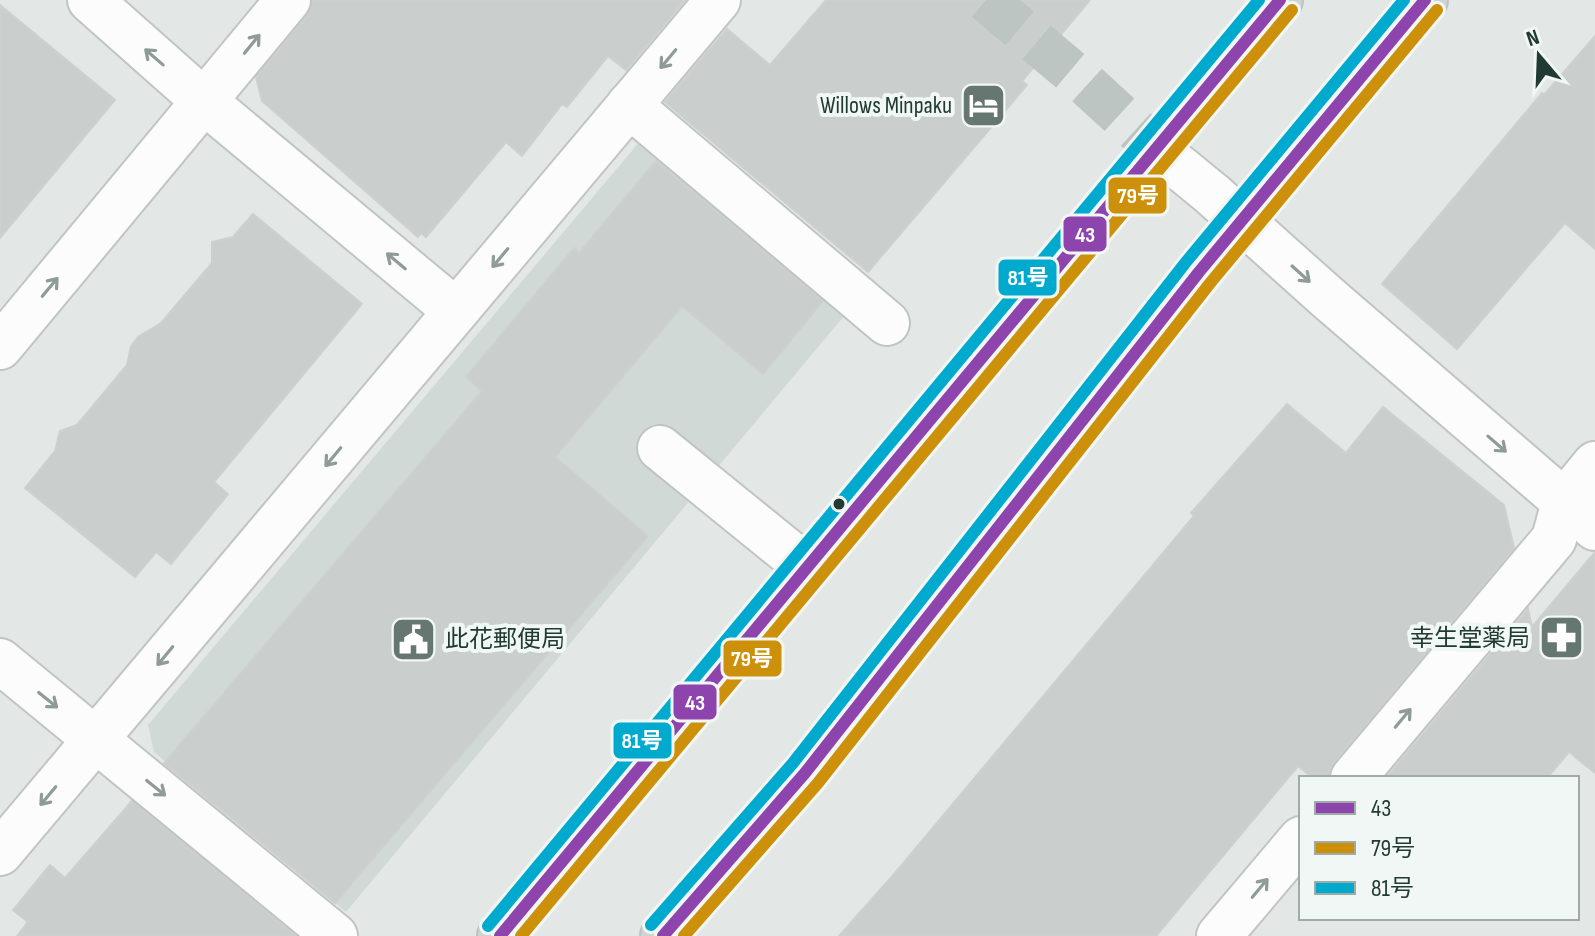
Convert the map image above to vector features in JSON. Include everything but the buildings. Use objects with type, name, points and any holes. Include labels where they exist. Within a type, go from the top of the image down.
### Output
[{"type":"main road","points":[[500,936],[1280,0]]},
{"type":"main road","points":[[663,936],[805,773],[1199,272],[1425,0]]},
{"type":"street","points":[[90,0],[205,102],[456,311]]},
{"type":"street","points":[[0,347],[288,0]]},
{"type":"street","points":[[0,853],[718,0]]},
{"type":"street","points":[[629,105],[887,323]]},
{"type":"street","points":[[1157,149],[1580,515]]},
{"type":"street","points":[[660,448],[808,568]]},
{"type":"street","points":[[1355,776],[1554,539],[1580,515],[1595,464]]},
{"type":"street","points":[[0,661],[335,936]]},
{"type":"street","points":[[1219,936],[1299,841]]},
{"type":"shaded area","points":[[641,140],[849,310],[346,912],[154,752],[148,725]]},
{"type":"tunnel","points":[[986,0],[1157,149]]},
{"type":"transit line","name":"81号","points":[[488,926],[1259,0]]},
{"type":"transit line","name":"43","points":[[500,936],[1280,0]]},
{"type":"transit line","name":"81号","points":[[651,925],[793,763],[1186,262],[1404,0]]},
{"type":"transit line","name":"43","points":[[663,936],[805,773],[1199,272],[1425,0]]},
{"type":"transit line","name":"79号","points":[[521,936],[1292,10]]},
{"type":"transit line","name":"79号","points":[[684,936],[818,783],[1211,282],[1437,10]]},
{"type":"place","name":"Willows Minpaku","points":[[983,105]]},
{"type":"place","name":"幸生堂薬局","points":[[1561,638]]},
{"type":"place","name":"此花郵便局","points":[[414,639]]}]
